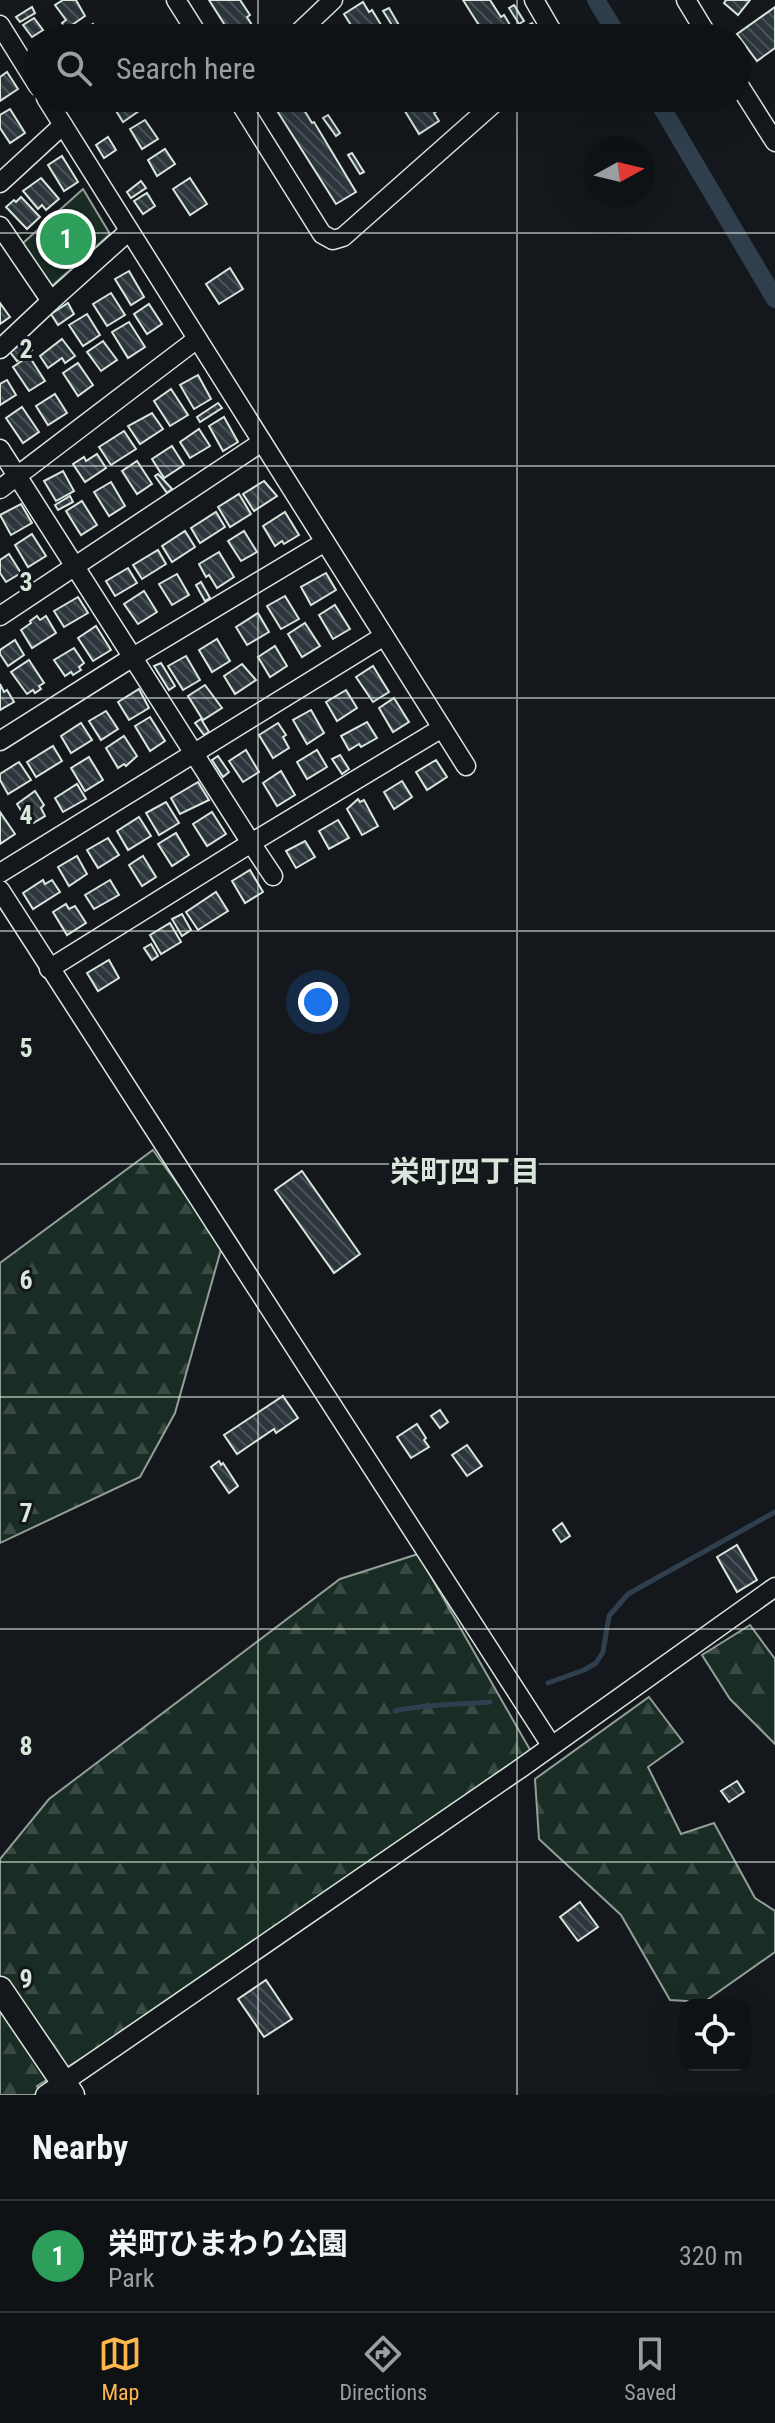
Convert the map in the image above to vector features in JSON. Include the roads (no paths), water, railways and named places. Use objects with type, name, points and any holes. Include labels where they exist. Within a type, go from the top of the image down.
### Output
[{"type":"main road","points":[[0,1989],[60,2091]]},
{"type":"street","points":[[176,0],[191,24]]},
{"type":"street","points":[[308,24],[333,0]]},
{"type":"street","points":[[534,0],[548,24]]},
{"type":"street","points":[[686,0],[701,24]]},
{"type":"street","points":[[0,25],[24,64]]},
{"type":"street","points":[[751,104],[775,142]]},
{"type":"street","points":[[55,112],[466,766]]},
{"type":"street","points":[[246,112],[322,234],[333,240],[343,237],[484,112]]},
{"type":"street","points":[[0,183],[63,125]]},
{"type":"street","points":[[0,226],[51,301]]},
{"type":"street","points":[[0,349],[129,231]]},
{"type":"street","points":[[0,489],[197,339]]},
{"type":"street","points":[[0,616],[262,442]]},
{"type":"street","points":[[0,449],[273,876]]},
{"type":"street","points":[[0,741],[325,542]]},
{"type":"street","points":[[0,873],[384,636]]},
{"type":"street","points":[[49,969],[442,728]]},
{"type":"street","points":[[0,890],[551,1745]]},
{"type":"street","points":[[60,2091],[775,1587]]},
{"type":"waterway","points":[[596,0],[611,24]]},
{"type":"waterway","points":[[664,112],[775,299]]},
{"type":"waterway","points":[[548,1683],[596,1663],[603,1652],[609,1616],[628,1594],[775,1512]]},
{"type":"waterway","points":[[395,1711],[490,1702]]},
{"type":"place","name":"栄町ひまわり公園","points":[[66,239]]},
{"type":"district","name":"栄町四丁目","points":[[465,1171]]}]
